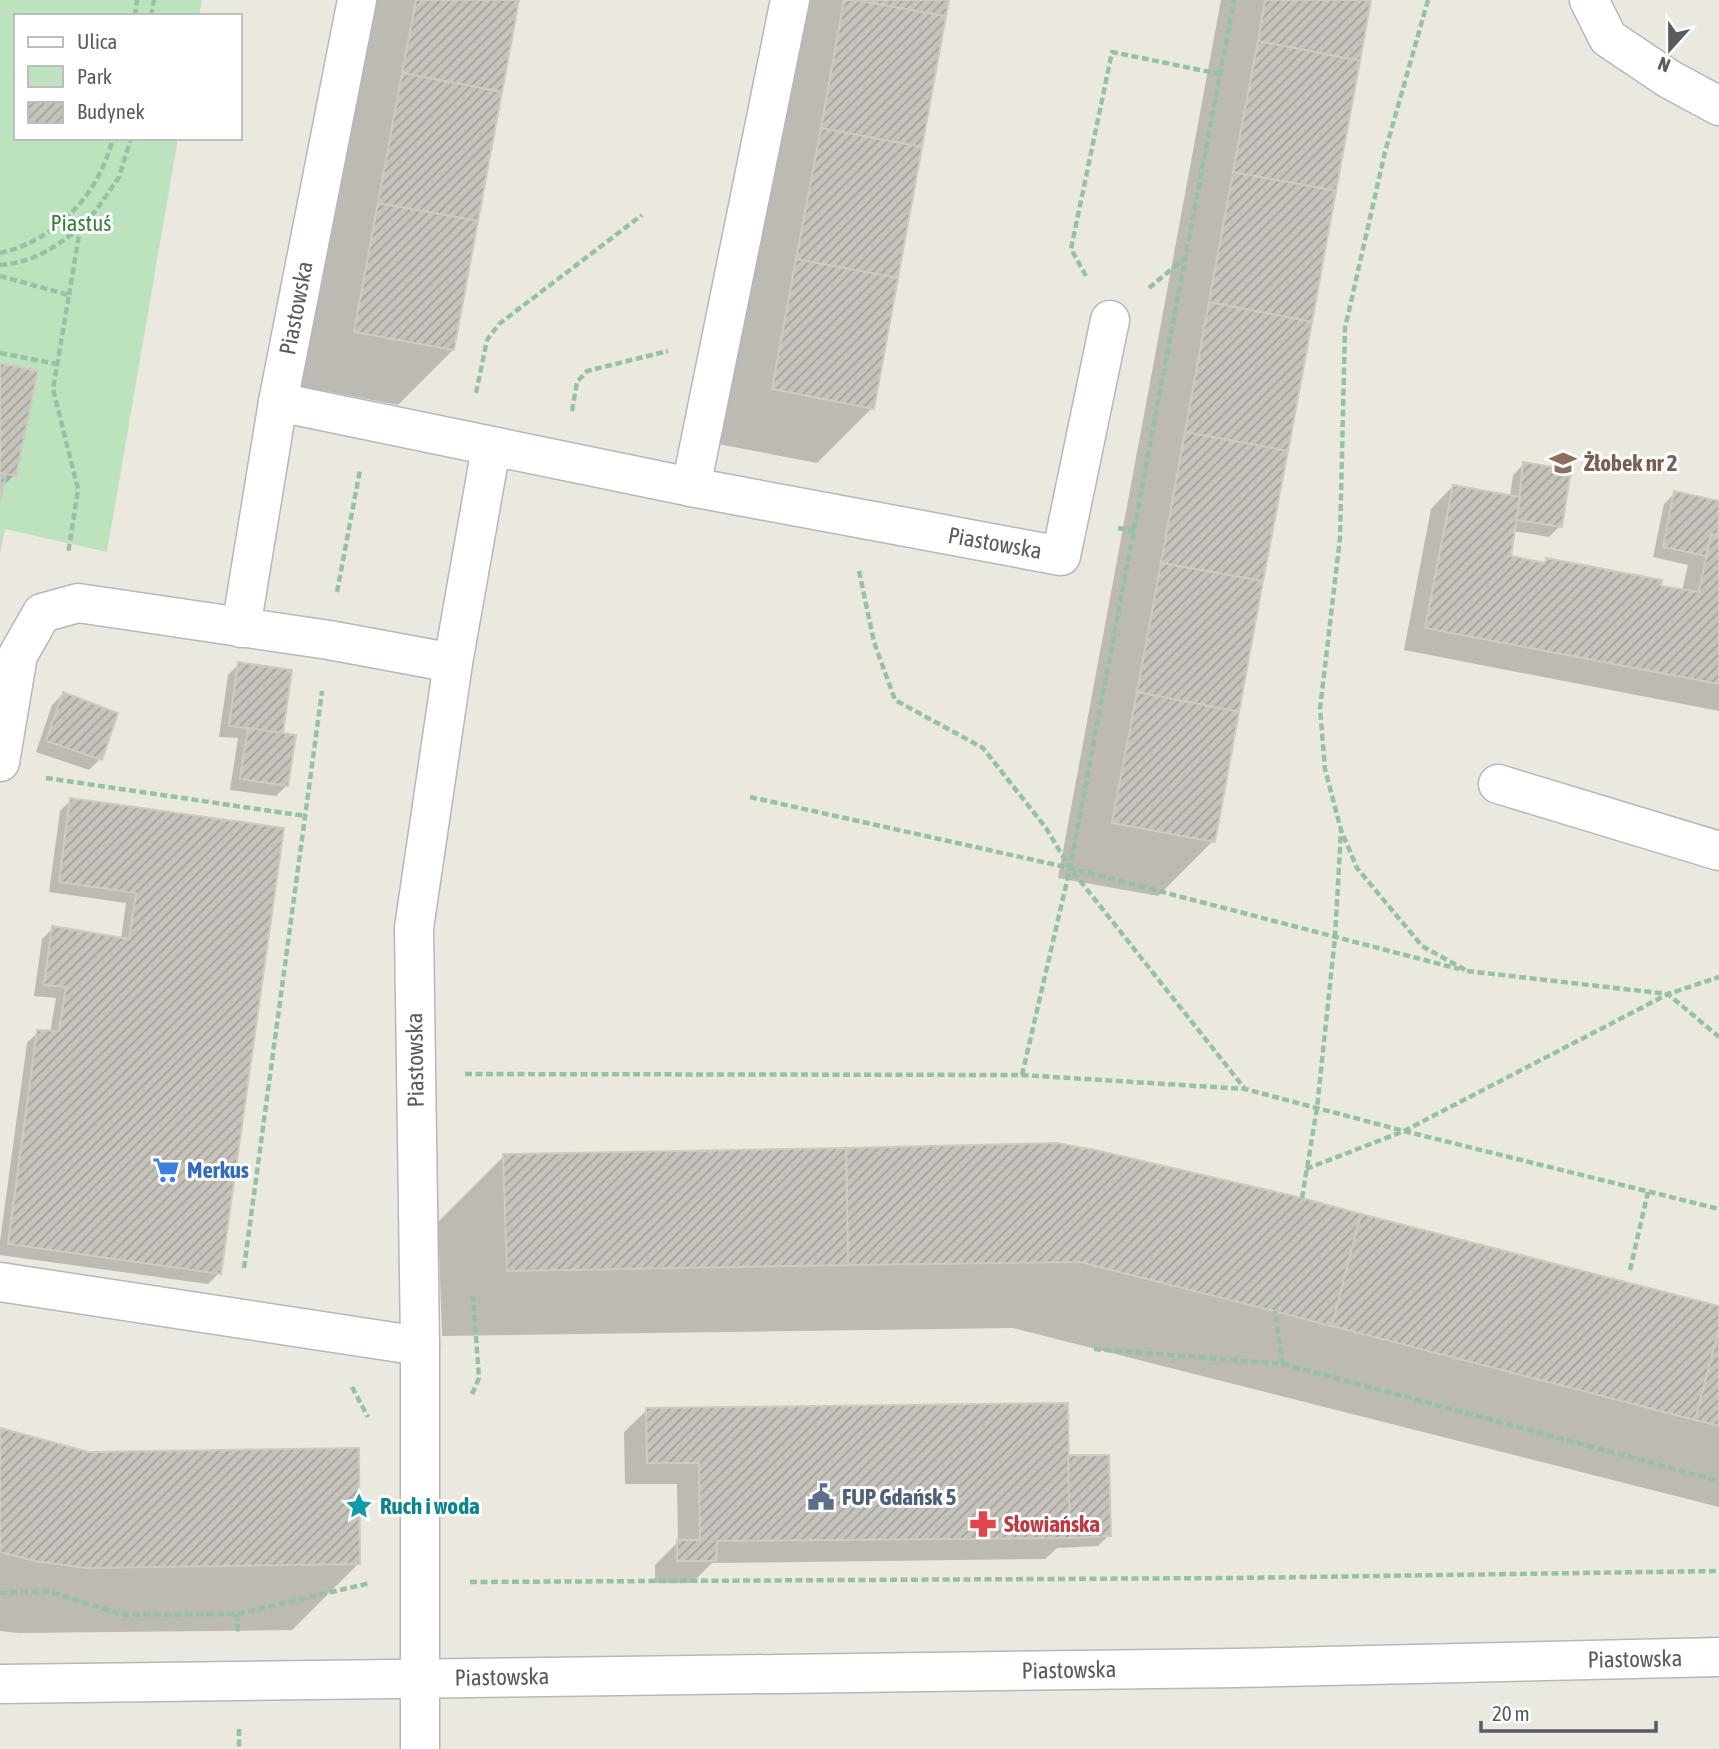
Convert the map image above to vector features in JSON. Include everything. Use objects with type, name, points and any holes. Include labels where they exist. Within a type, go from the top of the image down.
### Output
[{"type":"street","name":"Piastowska","points":[[357,0],[278,402],[491,448],[1061,556],[1110,320]]},
{"type":"street","points":[[691,487],[790,0]]},
{"type":"street","points":[[1589,0],[1608,38],[1670,79],[1719,106]]},
{"type":"street","points":[[241,628],[278,402]]},
{"type":"street","name":"Piastowska","points":[[420,1749],[420,1346],[414,928],[453,663],[491,448]]},
{"type":"street","points":[[0,762],[18,655],[42,613],[78,603],[329,640],[453,663]]},
{"type":"street","points":[[1498,784],[1719,851]]},
{"type":"street","points":[[0,1282],[420,1346]]},
{"type":"street","name":"Piastowska","points":[[0,1684],[1236,1668],[1719,1657]]},
{"type":"path","points":[[1022,1075],[1070,868],[1234,0]]},
{"type":"path","points":[[1428,0],[1385,152],[1345,328],[1340,538],[1320,709],[1325,769],[1341,830],[1357,869],[1422,946],[1468,971]]},
{"type":"path","points":[[1186,258],[1110,320],[1071,249],[1112,52],[1220,74]]},
{"type":"path","points":[[0,253],[35,241],[75,210],[101,173],[112,140]]},
{"type":"path","points":[[0,265],[17,264],[44,254],[80,229],[119,177],[130,140]]},
{"type":"path","points":[[475,403],[487,340],[499,324],[642,215]]},
{"type":"path","points":[[59,608],[78,489],[53,389],[80,229]]},
{"type":"path","points":[[0,276],[69,295]]},
{"type":"path","points":[[550,458],[569,423],[577,382],[587,371],[692,345],[720,345]]},
{"type":"path","points":[[0,353],[57,364]]},
{"type":"path","points":[[238,1318],[329,640],[369,422]]},
{"type":"path","points":[[847,516],[874,642],[895,700],[983,748],[1046,828],[1070,868],[1245,1089]]},
{"type":"path","points":[[40,777],[305,816]]},
{"type":"path","points":[[750,797],[1070,868],[1468,971],[1668,994],[1719,1037]]},
{"type":"path","points":[[1302,1198],[1317,1108],[1335,937],[1341,830]]},
{"type":"path","points":[[1306,1169],[1404,1131],[1668,994],[1719,977]]},
{"type":"path","points":[[415,1074],[1022,1075],[1245,1089],[1719,1209]]},
{"type":"path","points":[[1630,1270],[1648,1192]]},
{"type":"path","points":[[469,1401],[479,1378],[473,1292]]},
{"type":"path","points":[[1275,1311],[1283,1364]]},
{"type":"path","points":[[1094,1349],[1283,1364],[1719,1481]]},
{"type":"path","points":[[346,1376],[370,1420]]},
{"type":"path","points":[[0,1593],[46,1591],[124,1615],[237,1614],[375,1581],[1237,1578],[1719,1571]]},
{"type":"green space","name":"Piastuś","points":[[0,0],[202,0],[199,14],[14,14],[14,140],[178,140],[107,552],[5,529],[0,554]]},
{"type":"building","points":[[416,0],[519,0],[502,92],[402,73]]},
{"type":"building","points":[[844,0],[946,16],[922,147],[821,128]]},
{"type":"building","points":[[856,0],[949,0],[946,16]]},
{"type":"building","points":[[1265,0],[1371,0],[1360,61],[1258,41]]},
{"type":"building","points":[[1258,41],[1360,61],[1336,191],[1233,172]]},
{"type":"building","points":[[402,73],[502,92],[478,221],[378,203]]},
{"type":"building","points":[[821,128],[922,147],[898,278],[796,259]]},
{"type":"building","points":[[1233,172],[1336,191],[1312,322],[1209,302]]},
{"type":"building","points":[[378,203],[478,221],[454,350],[354,332]]},
{"type":"building","points":[[796,259],[898,278],[874,409],[772,389]]},
{"type":"building","points":[[1209,302],[1312,322],[1288,451],[1185,432]]},
{"type":"building","points":[[0,363],[38,371],[16,476],[0,473]]},
{"type":"building","points":[[1185,432],[1288,451],[1263,581],[1161,563]]},
{"type":"building","points":[[1523,462],[1571,470],[1562,527],[1517,520]]},
{"type":"building","points":[[0,473],[6,474],[0,502]]},
{"type":"building","points":[[1453,485],[1520,497],[1511,556],[1545,563],[1546,558],[1662,580],[1661,586],[1699,592],[1711,534],[1719,536],[1719,684],[1425,628]]},
{"type":"building","points":[[1674,491],[1719,501],[1718,535],[1711,534],[1706,556],[1663,547]]},
{"type":"building","points":[[1161,563],[1263,581],[1239,712],[1137,692]]},
{"type":"building","points":[[238,662],[292,670],[283,733],[229,726]]},
{"type":"building","points":[[63,692],[118,713],[102,760],[46,741]]},
{"type":"building","points":[[1137,692],[1239,712],[1215,842],[1112,823]]},
{"type":"building","points":[[248,728],[296,735],[288,786],[240,779]]},
{"type":"building","points":[[70,798],[284,828],[221,1274],[8,1244],[37,1030],[59,1031],[66,987],[44,985],[52,926],[129,939],[136,893],[59,882]]},
{"type":"building","points":[[1057,1143],[1302,1198],[1361,1214],[1332,1326],[1080,1262],[848,1265],[846,1148]]},
{"type":"building","points":[[846,1148],[848,1265],[507,1271],[503,1154]]},
{"type":"building","points":[[1361,1214],[1719,1306],[1719,1329],[1695,1420],[1332,1326]]},
{"type":"building","points":[[1719,1329],[1719,1426],[1695,1420]]},
{"type":"building","points":[[1068,1403],[1070,1538],[717,1541],[716,1561],[677,1561],[677,1540],[700,1540],[699,1463],[647,1463],[646,1408]]},
{"type":"building","points":[[0,1428],[89,1452],[359,1448],[360,1564],[86,1568],[35,1561],[0,1552]]},
{"type":"building","points":[[1068,1455],[1109,1455],[1111,1536],[1070,1538]]},
{"type":"place","name":"Żłobek nr 2","points":[[1563,463]]},
{"type":"place","name":"Merkus","points":[[166,1170]]},
{"type":"place","name":"FUP Gdańsk 5","points":[[821,1497]]},
{"type":"place","name":"Ruch i woda","points":[[359,1506]]},
{"type":"place","name":"Słowiańska","points":[[983,1524]]}]
